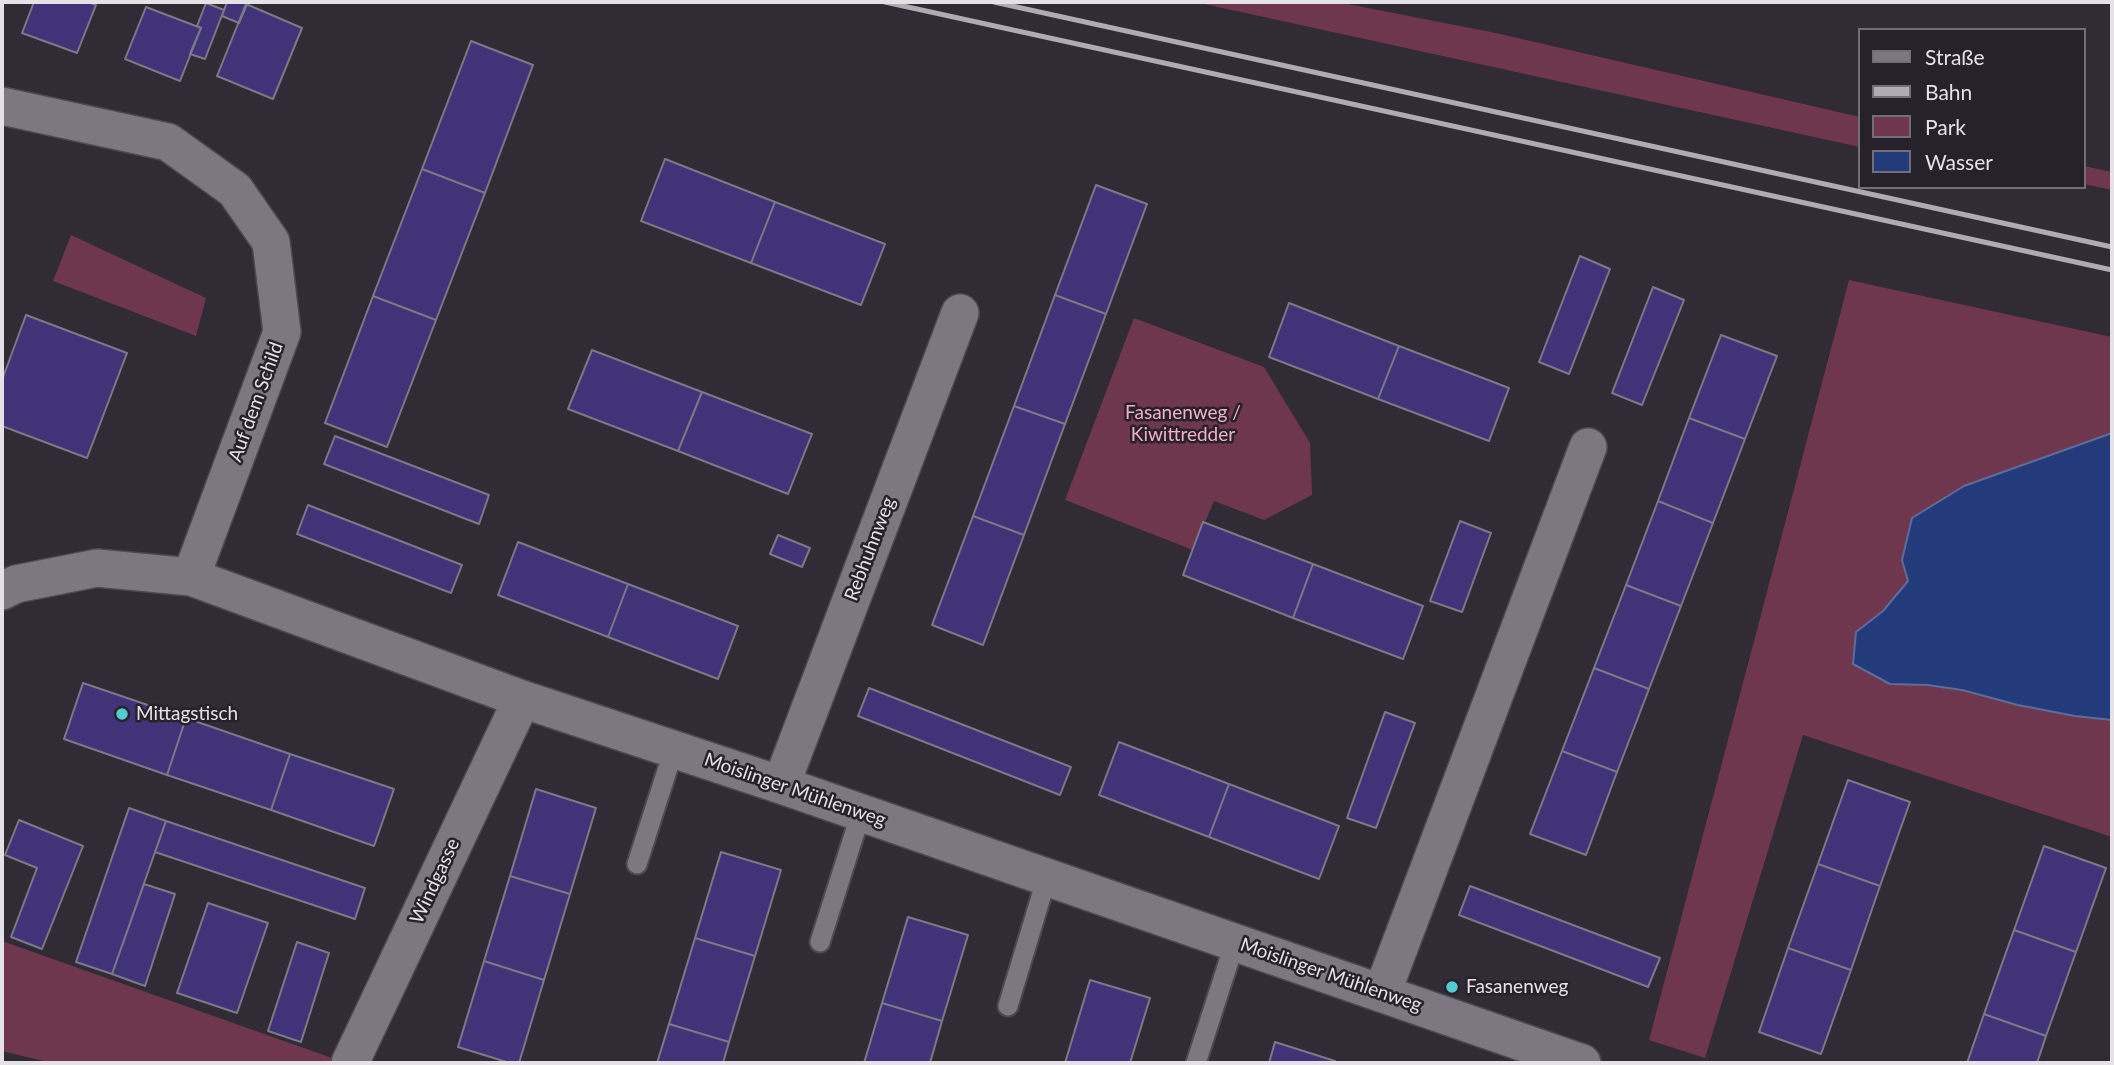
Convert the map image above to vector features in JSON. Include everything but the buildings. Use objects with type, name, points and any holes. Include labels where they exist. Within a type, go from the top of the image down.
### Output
[{"type":"street","name":"Auf dem Schild","points":[[2,106],[168,142],[235,190],[271,242],[282,332],[191,577]]},
{"type":"street","name":"Rebhuhnweg","points":[[781,785],[960,313]]},
{"type":"street","points":[[1382,993],[1588,447]]},
{"type":"street","name":"Moislinger Mühlenweg","points":[[2,591],[16,584],[96,568],[191,577],[522,699],[781,785],[1583,1063]]},
{"type":"street","name":"Windgasse","points":[[349,1063],[522,699]]},
{"type":"lane","points":[[637,864],[674,749]]},
{"type":"lane","points":[[820,942],[861,813]]},
{"type":"lane","points":[[1008,1006],[1047,877]]},
{"type":"lane","points":[[1196,1063],[1235,942]]},
{"type":"green space","points":[[1195,2],[1337,2],[1496,33],[1858,117],[1858,147]]},
{"type":"green space","points":[[2086,166],[2112,172],[2112,190],[2086,184]]},
{"type":"green space","points":[[71,235],[206,298],[196,336],[53,281]]},
{"type":"green space","points":[[1849,280],[2112,337],[2112,433],[2074,447],[1902,560],[1908,581],[1883,611],[1856,632],[1928,685],[1962,690],[2075,716],[2112,720],[2112,837],[1803,735],[1705,1058],[1649,1040]]},
{"type":"green space","name":"Fasanenweg / Kiwittredder","points":[[1134,318],[1264,367],[1310,443],[1312,495],[1264,520],[1214,501],[1193,550],[1065,500]]},
{"type":"green space","points":[[2,941],[351,1063],[52,1063],[2,1051]]},
{"type":"water","points":[[2112,433],[2112,720],[2018,705],[1962,690],[1928,685],[1890,684],[1853,664],[1856,632],[1883,611],[1908,581],[1902,560],[1912,518],[1964,486]]},
{"type":"railway","points":[[885,2],[2112,270]]},
{"type":"railway","points":[[994,2],[2112,247]]},
{"type":"place","name":"Mittagstisch","points":[[122,714]]},
{"type":"place","name":"Fasanenweg","points":[[1452,987]]}]
